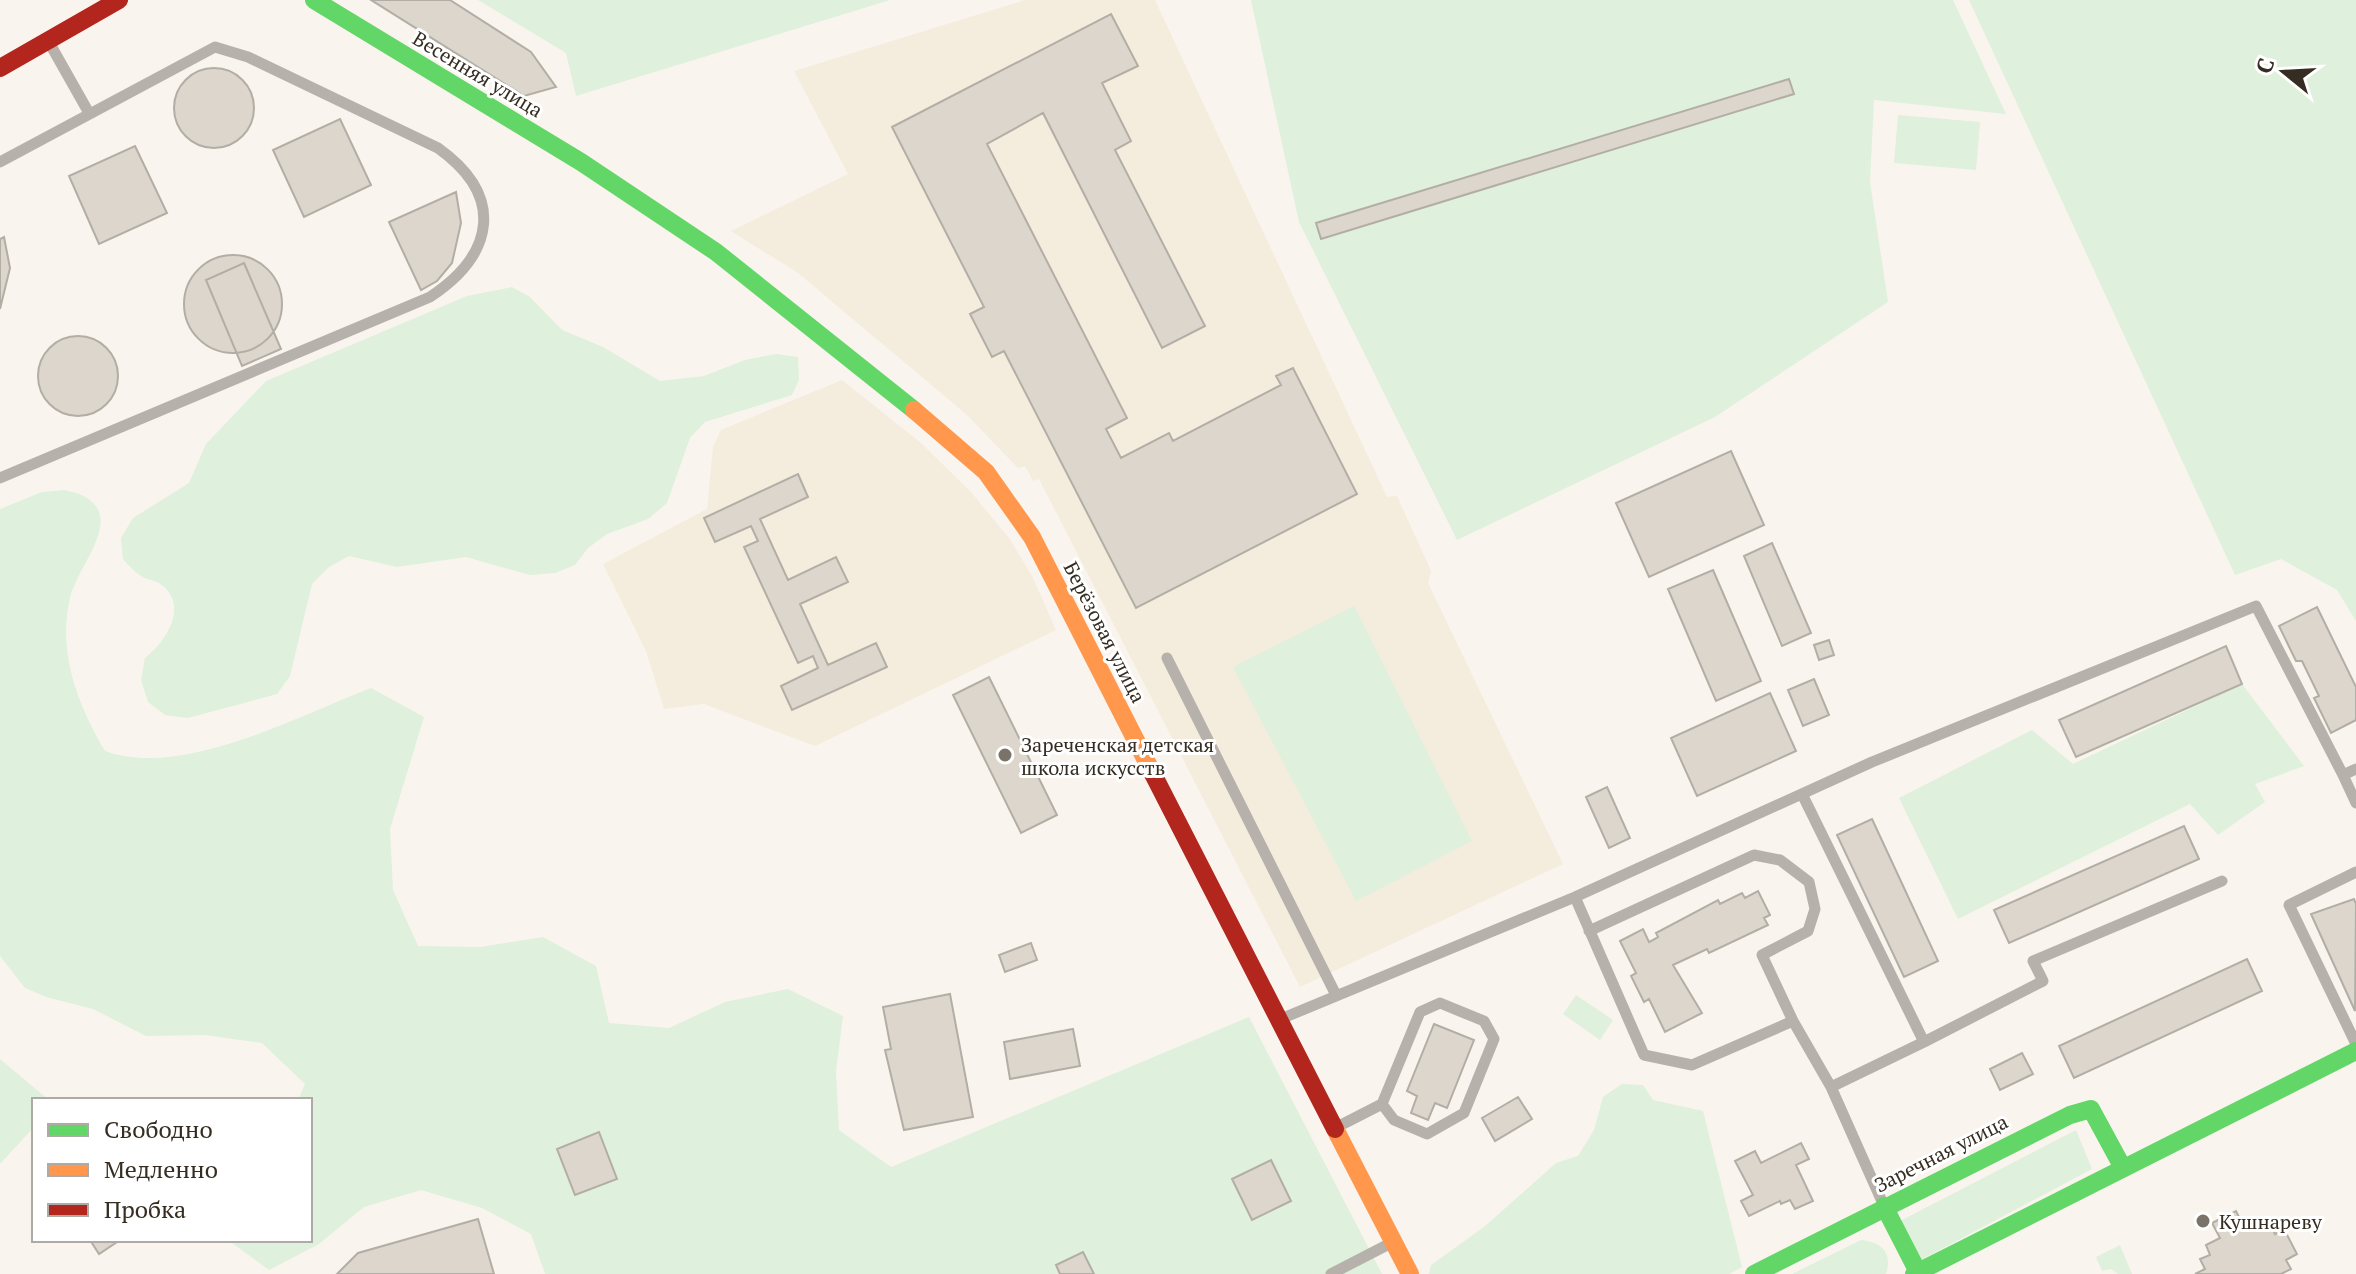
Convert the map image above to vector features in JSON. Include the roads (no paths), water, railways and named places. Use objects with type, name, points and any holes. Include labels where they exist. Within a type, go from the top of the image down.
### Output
[{"type":"street","name":"Весенняя улица","points":[[314,0],[619,186]]},
{"type":"street","points":[[0,68],[115,1]]},
{"type":"street","name":"Берёзовая улица","points":[[619,186],[716,252],[928,419],[986,472],[1032,537],[1410,1274]]},
{"type":"street","points":[[1884,1206],[1916,1273],[2356,1051]]},
{"type":"street","name":"Заречная улица","points":[[1754,1274],[2060,1118],[2091,1109],[2123,1168]]},
{"type":"lane","points":[[48,40],[89,113]]},
{"type":"lane","points":[[0,162],[215,47],[230,50],[438,148],[462,165],[484,200],[484,221],[470,263],[456,279],[430,297],[0,478]]},
{"type":"lane","points":[[1279,1020],[1575,897],[1803,796],[1872,762],[2256,606],[2356,803]]},
{"type":"lane","points":[[1167,658],[1336,995]]},
{"type":"lane","points":[[2343,775],[2356,769]]},
{"type":"lane","points":[[1803,796],[1924,1042]]},
{"type":"lane","points":[[1589,931],[1754,855],[1780,860],[1809,882],[1815,909],[1808,931],[1762,955],[1793,1021],[1831,1087],[1884,1206]]},
{"type":"lane","points":[[2356,872],[2289,905],[2356,1044]]},
{"type":"lane","points":[[1831,1087],[2043,981],[2033,961],[2222,881]]},
{"type":"lane","points":[[1575,897],[1644,1055],[1692,1065],[1793,1021]]},
{"type":"lane","points":[[1335,1129],[1382,1104],[1420,1012],[1440,1003],[1484,1021],[1494,1039],[1464,1113],[1427,1134],[1394,1120],[1382,1104]]},
{"type":"lane","points":[[1331,1274],[1393,1242]]},
{"type":"place","name":"Зареченская детская школа искусств","points":[[1005,755]]},
{"type":"place","name":"Кушнареву","points":[[2203,1221]]}]
